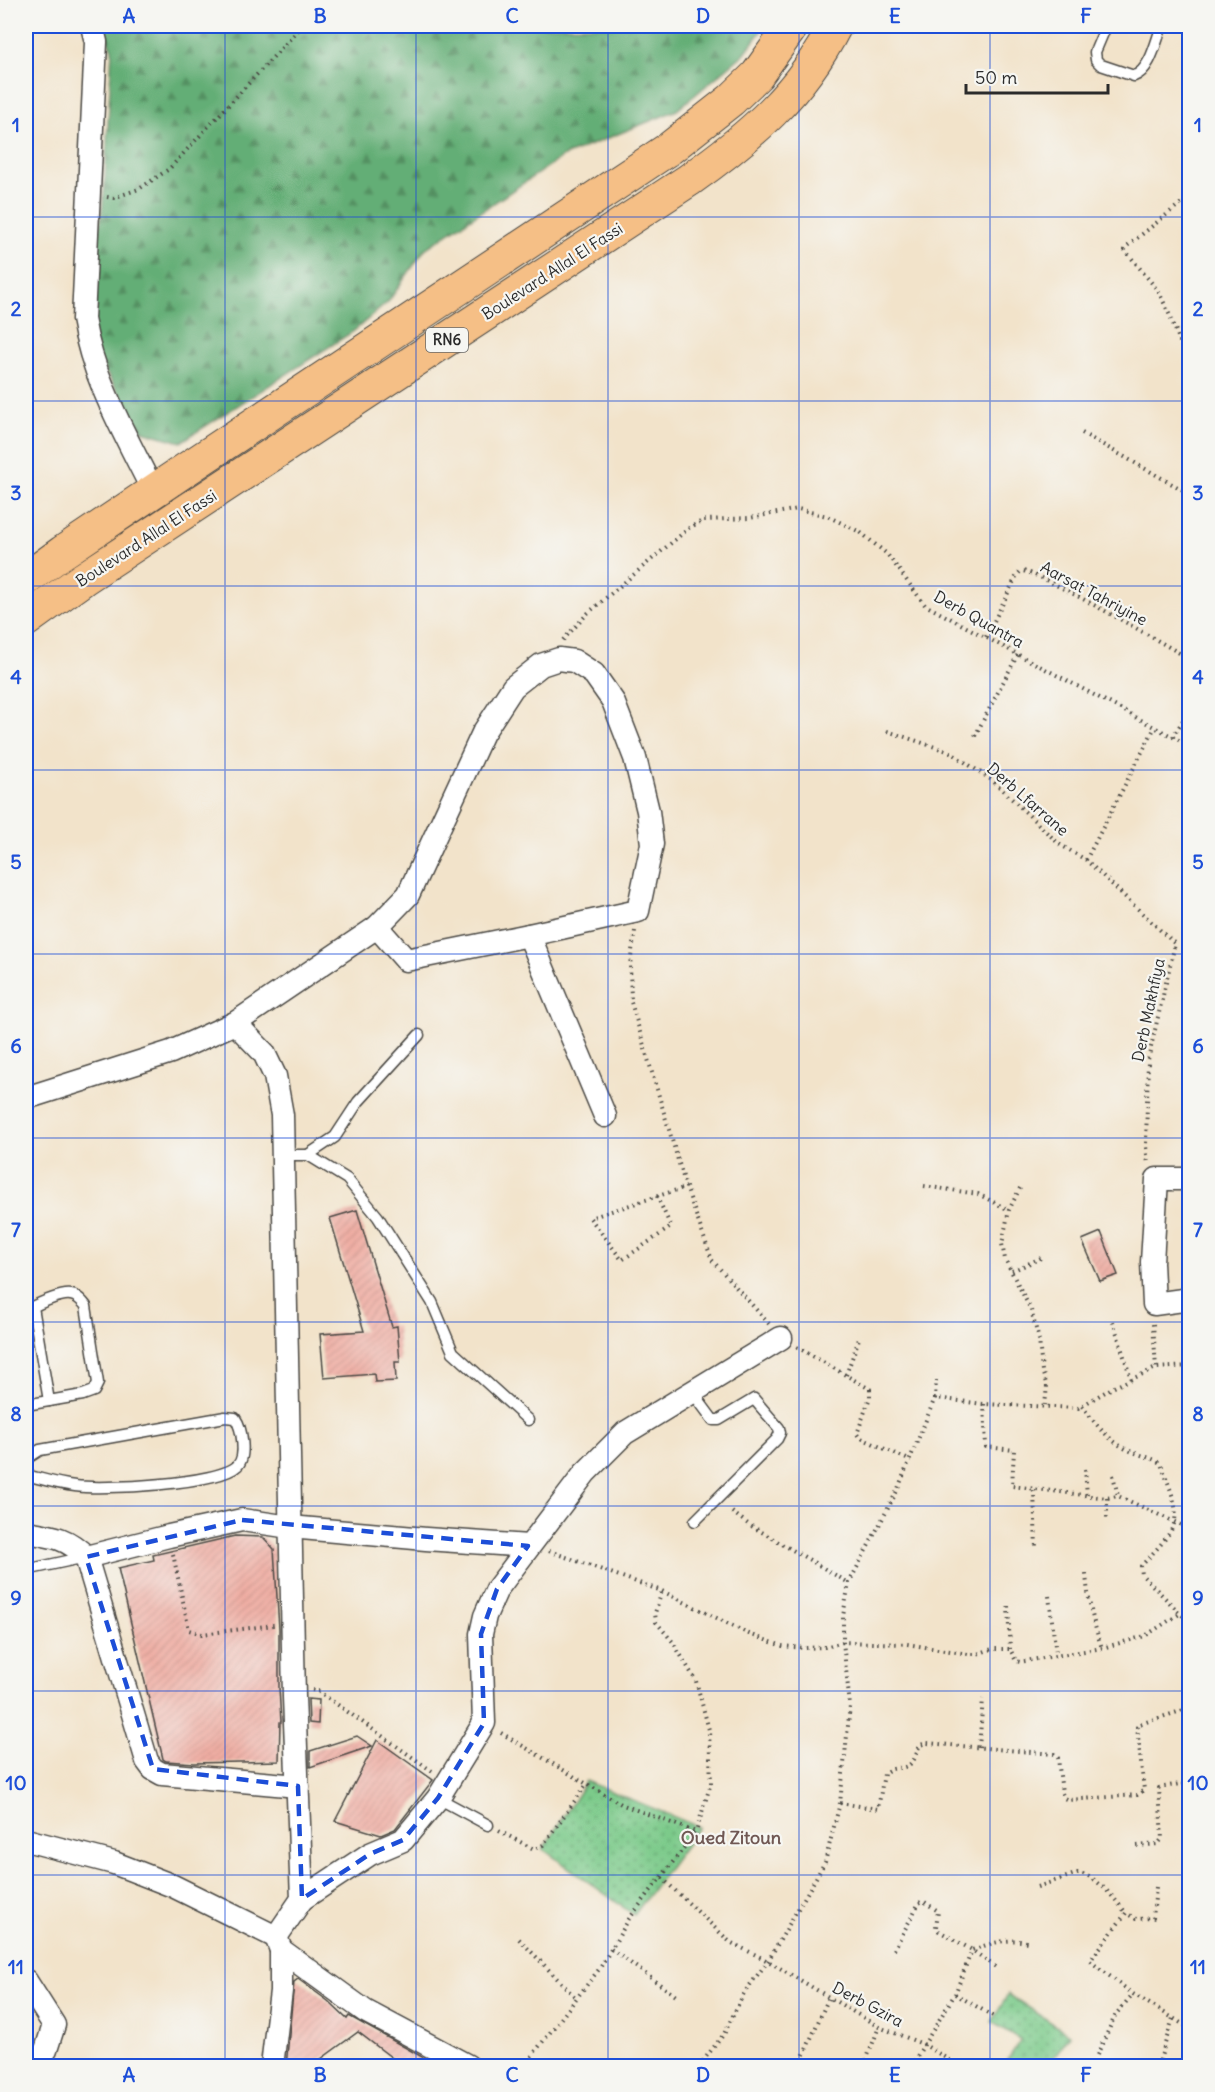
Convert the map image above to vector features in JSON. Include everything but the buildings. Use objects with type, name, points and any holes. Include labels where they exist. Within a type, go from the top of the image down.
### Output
[{"type":"main road","name":"Boulevard Allal El Fassi","points":[[26,579],[153,491],[670,148],[731,100],[757,75],[792,26]]},
{"type":"main road","name":"Boulevard Allal El Fassi","points":[[26,620],[83,579],[670,194],[728,153],[763,123],[789,96],[835,26]]},
{"type":"street","points":[[92,26],[96,42],[83,319],[92,360],[122,429],[153,491]]},
{"type":"street","points":[[26,1098],[171,1052],[235,1023],[377,927],[408,894],[483,733],[513,687],[541,665],[560,659],[574,661],[594,674],[613,701],[635,758],[648,812],[652,844],[638,911],[406,960],[377,927]]},
{"type":"street","points":[[529,935],[605,1116]]},
{"type":"street","points":[[235,1023],[264,1053],[275,1076],[282,1115],[292,1622],[302,1899],[279,1944],[281,1991],[272,2067]]},
{"type":"street","points":[[1190,1179],[1156,1179],[1152,1262],[1154,1304],[1190,1299]]},
{"type":"street","points":[[302,1899],[370,1854],[403,1840],[442,1790],[484,1723],[481,1634],[485,1616],[497,1589],[585,1473],[626,1433],[782,1338]]},
{"type":"street","points":[[86,1557],[242,1521],[426,1539],[528,1546]]},
{"type":"street","points":[[26,1532],[62,1538],[76,1546],[86,1557],[147,1761],[153,1769],[162,1774],[298,1786]]},
{"type":"street","points":[[26,1840],[114,1863],[173,1886],[279,1944],[365,2012],[468,2067]]},
{"type":"street","points":[[26,1981],[54,2025],[46,2050],[34,2067]]},
{"type":"lane","points":[[1106,26],[1095,52],[1096,60],[1101,65],[1134,76],[1139,74],[1147,64],[1162,26]]},
{"type":"lane","points":[[308,1155],[335,1137],[358,1102],[419,1035]]},
{"type":"lane","points":[[282,1155],[308,1155],[347,1179],[378,1217],[432,1302],[453,1352],[528,1420]]},
{"type":"lane","points":[[26,1405],[49,1401],[83,1395],[94,1391],[98,1383],[86,1306],[78,1297],[70,1294],[29,1309],[49,1401]]},
{"type":"lane","points":[[693,1393],[713,1420],[719,1420],[754,1400],[779,1428],[780,1433],[777,1439],[694,1521]]},
{"type":"lane","points":[[26,1459],[40,1450],[225,1417],[236,1418],[243,1444],[240,1463],[236,1468],[225,1473],[195,1479],[144,1486],[76,1486],[26,1475]]},
{"type":"lane","points":[[26,1570],[86,1557]]},
{"type":"lane","points":[[442,1790],[488,1825]]},
{"type":"path","points":[[88,195],[113,198],[139,189],[169,169],[302,26]]},
{"type":"path","points":[[1190,196],[1125,250],[1159,292],[1190,369]]},
{"type":"path","points":[[1082,433],[1190,494]]},
{"type":"path","name":"Derb Quantra","points":[[541,665],[588,613],[689,528],[704,520],[750,518],[798,509],[827,516],[860,532],[887,554],[926,605],[1190,746]]},
{"type":"path","name":"Aarsat Tahriyine","points":[[986,637],[1017,575],[1026,570],[1190,658]]},
{"type":"path","points":[[975,736],[1018,654]]},
{"type":"path","points":[[1173,737],[1190,708]]},
{"type":"path","points":[[1086,860],[1155,728]]},
{"type":"path","name":"Derb Lfarrane","points":[[887,731],[950,752],[993,782],[1059,844],[1086,860]]},
{"type":"path","name":"Derb Makhfiya","points":[[1086,860],[1175,944],[1148,1060],[1146,1146],[1148,1173]]},
{"type":"path","points":[[638,911],[630,964],[631,1002],[686,1187],[712,1260],[782,1338],[870,1389],[871,1392],[858,1430],[859,1437],[911,1461]]},
{"type":"path","points":[[924,1186],[978,1194],[1009,1210]]},
{"type":"path","points":[[657,1196],[671,1227],[622,1260],[590,1218],[657,1196],[686,1187]]},
{"type":"path","points":[[1020,1188],[1009,1210],[1002,1244],[1005,1259],[1031,1310],[1039,1340],[1042,1371],[1047,1386],[1045,1405]]},
{"type":"path","points":[[1012,1271],[1041,1257]]},
{"type":"path","points":[[1113,1321],[1131,1379]]},
{"type":"path","points":[[1153,1321],[1156,1368]]},
{"type":"path","points":[[846,1375],[860,1336]]},
{"type":"path","points":[[935,1399],[984,1404],[1078,1408],[1156,1368],[1190,1366]]},
{"type":"path","points":[[699,2067],[723,2034],[744,1994],[768,1961],[825,1863],[840,1803],[850,1706],[843,1642],[843,1616],[849,1583],[911,1461],[935,1399],[936,1380]]},
{"type":"path","points":[[984,1404],[986,1447],[1014,1450],[1012,1486],[1107,1498],[1118,1496],[1190,1528]]},
{"type":"path","points":[[1082,1406],[1115,1443],[1147,1459],[1159,1461],[1175,1502],[1177,1521],[1165,1540],[1140,1570],[1142,1575],[1190,1623]]},
{"type":"path","points":[[1085,1469],[1087,1496]]},
{"type":"path","points":[[1113,1475],[1118,1496]]},
{"type":"path","points":[[1034,1490],[1036,1549]]},
{"type":"path","points":[[1107,1498],[1107,1521]]},
{"type":"path","points":[[732,1512],[748,1524],[849,1583]]},
{"type":"path","points":[[169,1536],[189,1630],[202,1634],[292,1622]]},
{"type":"path","points":[[528,1546],[662,1591],[748,1634],[782,1646],[825,1647],[843,1642],[907,1644],[968,1654],[977,1654],[992,1648],[1010,1649]]},
{"type":"path","points":[[1086,1574],[1087,1597],[1093,1624],[1102,1648]]},
{"type":"path","points":[[524,2067],[600,1968],[629,1918],[696,1832],[711,1783],[709,1730],[696,1681],[673,1642],[656,1622],[655,1613],[662,1591]]},
{"type":"path","points":[[1049,1596],[1056,1654]]},
{"type":"path","points":[[1008,1606],[1010,1649],[1016,1661],[1020,1662],[1056,1654],[1102,1648],[1145,1636],[1181,1613]]},
{"type":"path","points":[[294,1686],[318,1691],[442,1790]]},
{"type":"path","points":[[979,1747],[983,1699]]},
{"type":"path","points":[[840,1803],[878,1809],[884,1774],[887,1770],[904,1767],[913,1762],[920,1745],[927,1743],[1053,1754],[1058,1758],[1062,1793],[1068,1800],[1137,1795],[1144,1790],[1137,1727],[1140,1724],[1189,1709]]},
{"type":"path","points":[[484,1723],[623,1805],[696,1832]]},
{"type":"path","points":[[1137,1846],[1158,1844],[1162,1839],[1159,1788],[1190,1782]]},
{"type":"path","points":[[488,1825],[534,1849],[538,1848],[543,1845],[587,1784]]},
{"type":"path","points":[[1037,1887],[1082,1873],[1111,1894],[1126,1913],[1136,1919],[1153,1918],[1156,1887]]},
{"type":"path","name":"Derb Gzira","points":[[662,1878],[730,1942],[768,1961],[879,2027],[923,2044],[958,2067]]},
{"type":"path","points":[[894,1950],[919,1903],[923,1901],[938,1911],[936,1927],[939,1931],[997,1968]]},
{"type":"path","points":[[1126,1913],[1090,1961],[1133,1994],[1186,2026],[1190,2026]]},
{"type":"path","points":[[519,1939],[576,1998]]},
{"type":"path","points":[[911,2067],[955,1994],[972,1950],[999,1940],[1014,1939],[1027,1942]]},
{"type":"path","points":[[611,1949],[676,1996]]},
{"type":"path","points":[[955,1994],[995,2017]]},
{"type":"path","points":[[1097,2055],[1116,2014],[1133,1994]]},
{"type":"path","points":[[799,2067],[829,1997]]},
{"type":"path","points":[[1158,2067],[1173,2018]]},
{"type":"path","points":[[864,2067],[879,2027]]},
{"type":"highlighted area","points":[[242,1520],[528,1546],[497,1589],[481,1634],[484,1723],[438,1798],[403,1840],[370,1854],[302,1899],[298,1786],[153,1769],[86,1557]]},
{"type":"green space","points":[[100,26],[765,26],[744,54],[677,110],[564,156],[425,249],[388,302],[354,331],[181,442],[142,431],[91,348],[88,309],[104,196],[112,49]]},
{"type":"green space","points":[[586,1781],[699,1827],[634,1915],[543,1849]]},
{"type":"green space","points":[[1008,1994],[1070,2035],[1047,2066],[1003,2066],[1021,2040],[992,2022]]},
{"type":"district","name":"Oued Zitoun","points":[[731,1838]]}]
